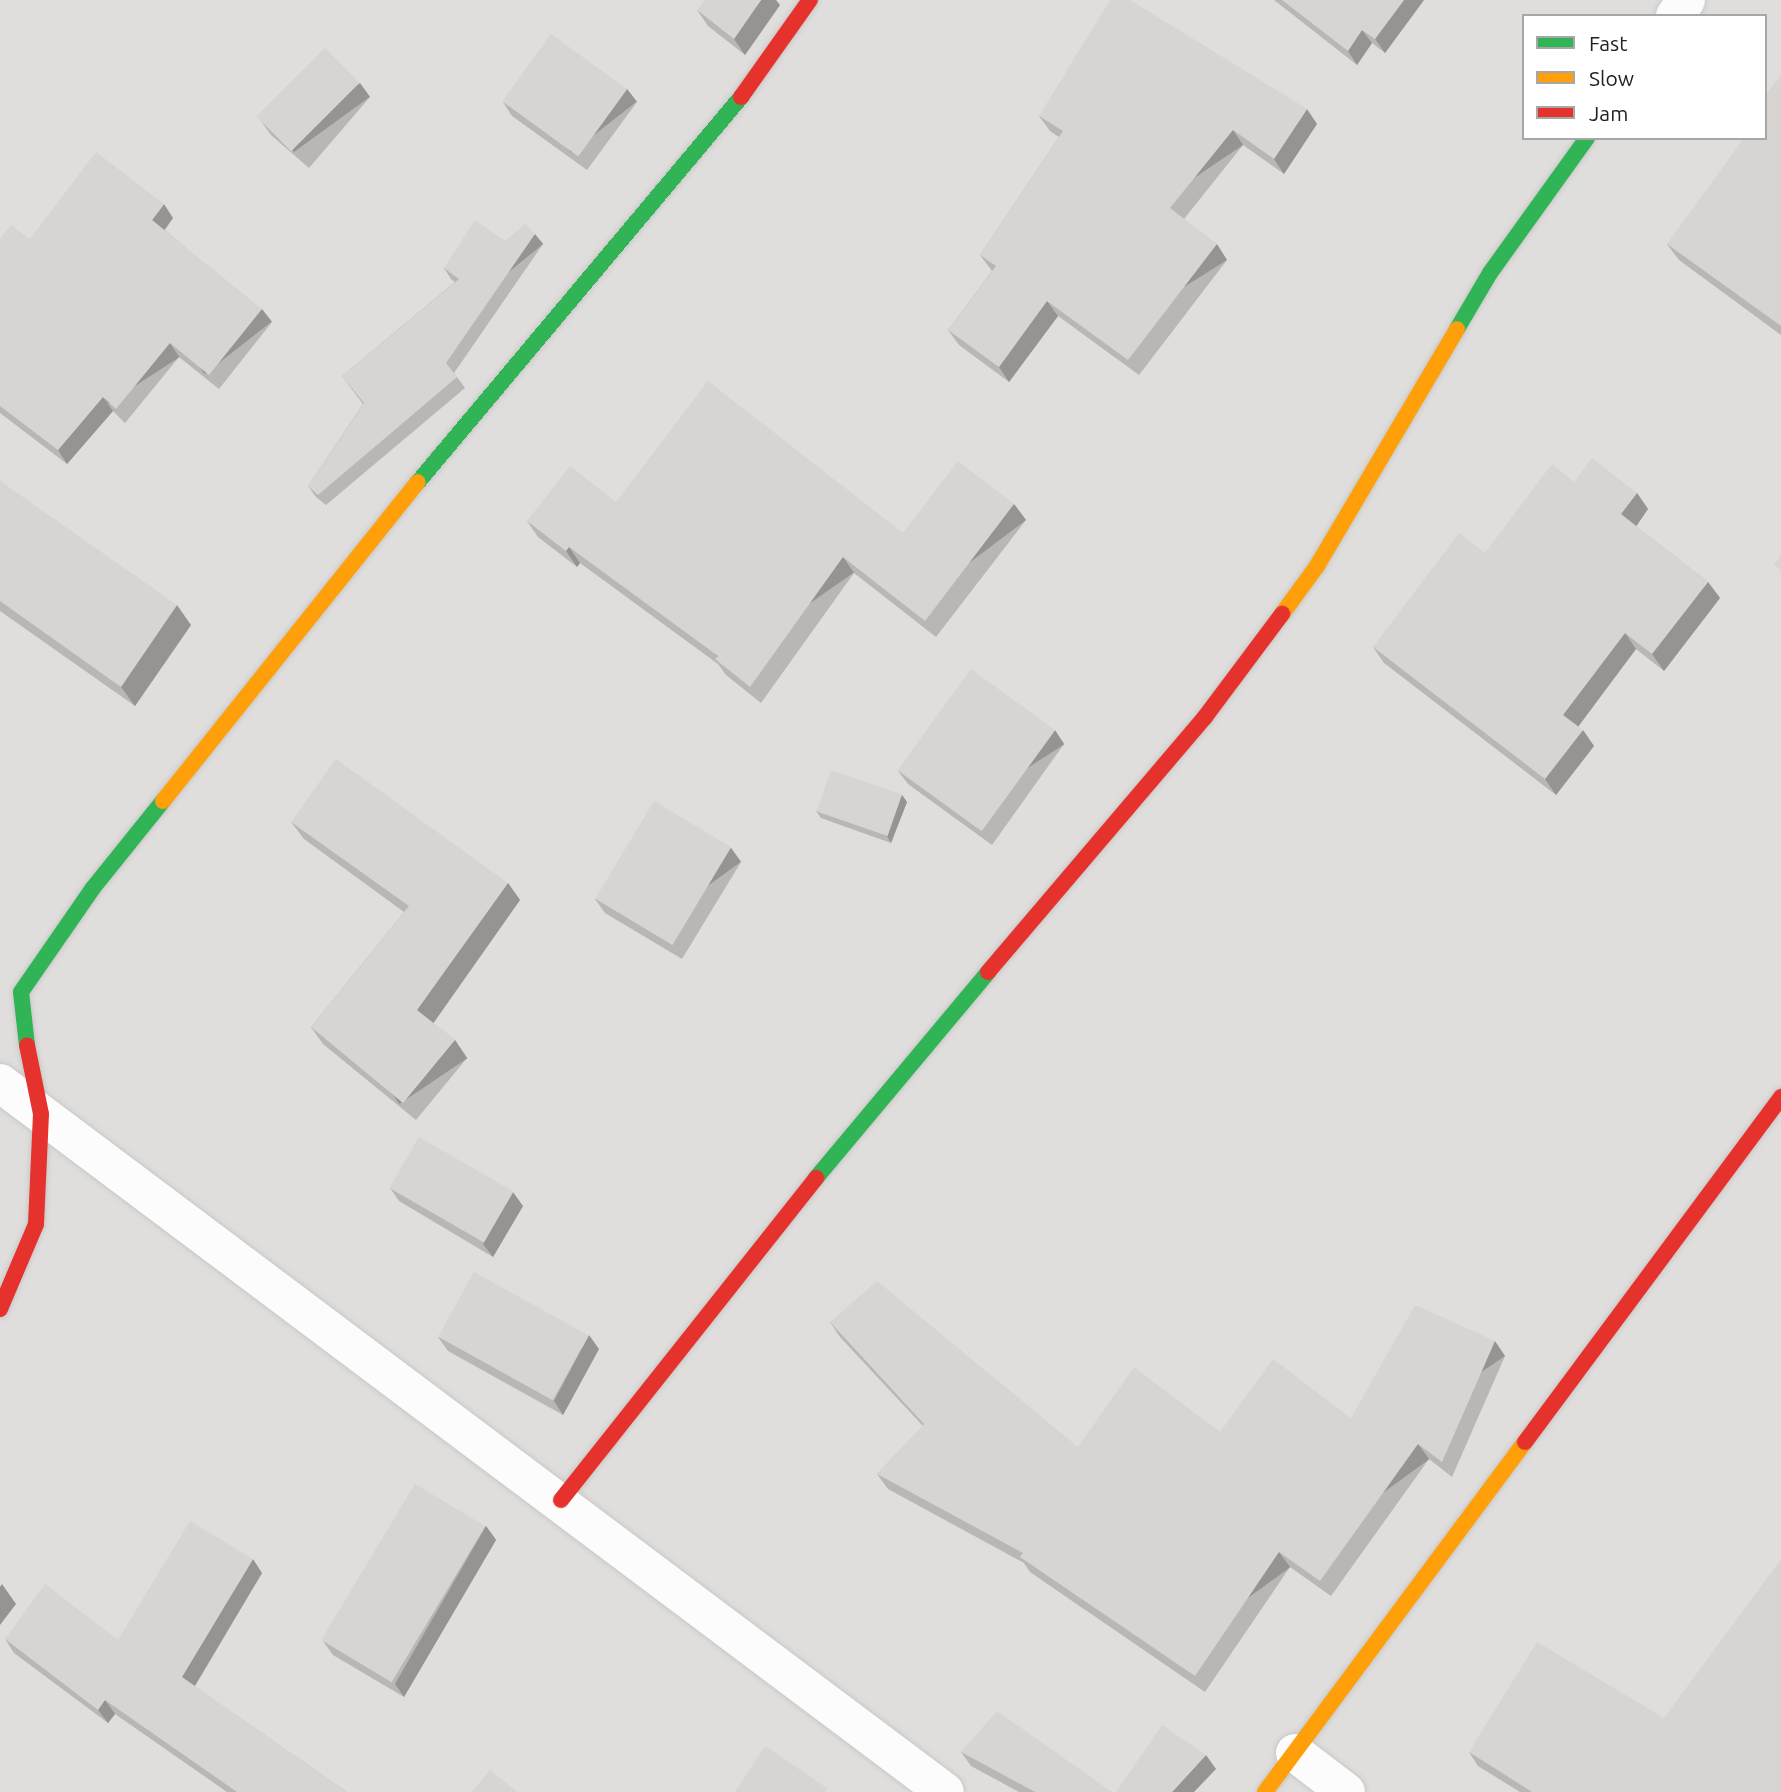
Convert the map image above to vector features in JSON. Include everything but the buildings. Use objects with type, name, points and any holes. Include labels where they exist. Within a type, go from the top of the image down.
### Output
[{"type":"street","points":[[0,1309],[36,1224],[41,1114],[23,1027],[21,992],[93,888],[396,509],[728,116],[810,0]]},
{"type":"street","points":[[561,1500],[865,1116],[1205,717],[1317,566],[1490,273],[1586,140]]},
{"type":"street","points":[[0,1083],[561,1500],[945,1792]]},
{"type":"street","points":[[1265,1792],[1781,1097]]},
{"type":"street","points":[[1295,1753],[1346,1792]]},
{"type":"shaded area","points":[[0,0],[1781,0],[1781,1792],[0,1792]]},
{"type":"traffic: fast","points":[[418,482],[741,97]]},
{"type":"traffic: fast","points":[[1457,329],[1490,273],[1586,140]]},
{"type":"traffic: fast","points":[[27,1045],[21,992],[93,888],[163,801]]},
{"type":"traffic: fast","points":[[816,1178],[988,972]]},
{"type":"traffic: slow","points":[[1282,614],[1317,566],[1457,329]]},
{"type":"traffic: slow","points":[[163,801],[418,482]]},
{"type":"traffic: slow","points":[[1265,1792],[1525,1442]]},
{"type":"traffic: jam","points":[[741,97],[810,0]]},
{"type":"traffic: jam","points":[[988,972],[1205,717],[1282,614]]},
{"type":"traffic: jam","points":[[0,1309],[36,1224],[41,1114],[27,1045]]},
{"type":"traffic: jam","points":[[1525,1442],[1781,1097]]},
{"type":"traffic: jam","points":[[561,1500],[816,1178]]}]
